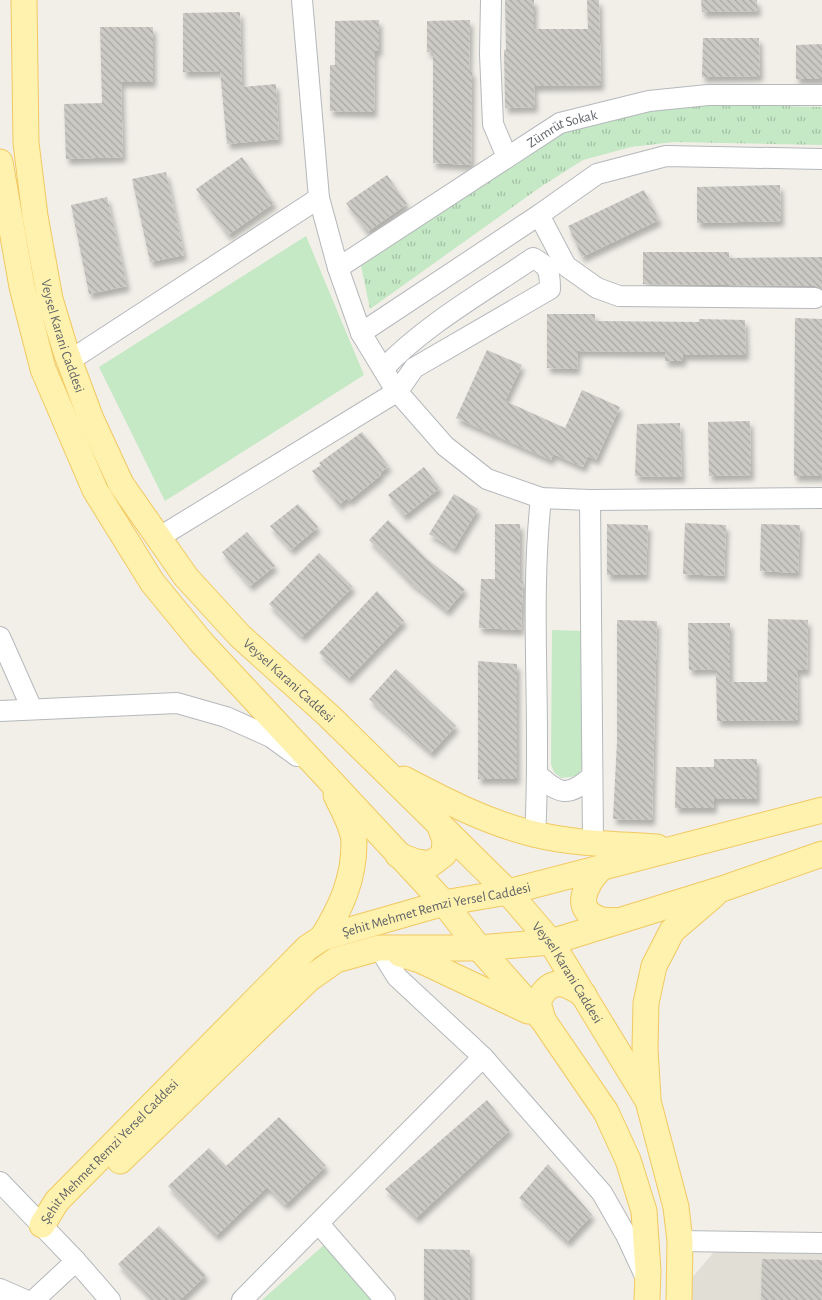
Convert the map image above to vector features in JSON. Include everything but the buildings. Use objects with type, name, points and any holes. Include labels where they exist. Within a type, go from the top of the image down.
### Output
[{"type":"main road","name":"Veysel Karani Caddesi","points":[[24,0],[26,143],[35,216],[50,299],[69,361],[91,419],[121,484],[186,577],[240,636],[329,716],[440,824],[508,892],[551,942],[648,1101],[676,1207],[680,1241],[679,1300]]},
{"type":"main road","name":"Veysel Karani Caddesi","points":[[0,162],[5,217],[43,369],[95,490],[152,582],[201,642],[444,904],[479,948],[543,1020],[606,1112],[628,1160],[644,1211],[647,1291]]},
{"type":"main road","points":[[382,768],[473,814],[535,834],[592,843],[677,848]]},
{"type":"main road","points":[[322,938],[341,907],[349,881],[354,841],[343,810],[326,775]]},
{"type":"main road","name":"Şehit Mehmet Remzi Yersel Caddesi","points":[[42,1225],[57,1201],[307,948],[322,938],[444,904],[508,892],[599,870],[822,810]]},
{"type":"main road","points":[[398,855],[416,862],[432,864],[444,854],[445,840],[440,824]]},
{"type":"main road","name":"Şehit Mehmet Remzi Yersel Caddesi","points":[[42,1225],[70,1210],[308,979],[336,960],[379,948],[479,948],[551,942],[722,889],[822,854]]},
{"type":"main road","points":[[599,870],[588,881],[583,896],[586,910],[598,919],[619,921]]},
{"type":"main road","points":[[648,1101],[645,1049],[646,1003],[654,966],[672,931],[722,889]]},
{"type":"main road","points":[[379,948],[420,960],[543,1020]]},
{"type":"main road","points":[[543,1020],[538,1002],[544,989],[555,983],[570,985],[584,995]]},
{"type":"street","points":[[302,0],[319,198],[338,268],[361,333],[398,391],[445,446],[487,478],[541,498],[590,500],[822,498]]},
{"type":"street","points":[[491,0],[490,54],[493,124],[507,157]]},
{"type":"street","name":"Zümrüt Sokak","points":[[338,268],[560,123],[649,102],[708,95],[822,95]]},
{"type":"street","points":[[361,333],[539,215],[597,174],[666,156],[822,159]]},
{"type":"street","points":[[69,361],[319,198]]},
{"type":"street","points":[[539,215],[566,266],[597,288],[619,296],[814,298]]},
{"type":"street","points":[[158,538],[398,391],[414,368],[550,289],[550,274],[544,264],[533,258],[443,318],[397,354],[383,369]]},
{"type":"street","points":[[535,834],[538,775],[537,538],[541,498]]},
{"type":"street","points":[[590,500],[592,843]]},
{"type":"street","points":[[0,637],[32,709]]},
{"type":"street","points":[[0,711],[177,702],[226,717],[271,737],[326,775]]},
{"type":"street","points":[[538,775],[553,789],[565,792],[577,789],[591,777]]},
{"type":"street","points":[[379,948],[397,977],[483,1057],[602,1193],[626,1235],[647,1291]]},
{"type":"street","points":[[242,1300],[483,1057]]},
{"type":"street","points":[[0,1182],[76,1261],[110,1300]]},
{"type":"street","points":[[319,1224],[385,1300]]},
{"type":"street","points":[[680,1241],[822,1243]]},
{"type":"street","points":[[34,1300],[76,1261]]},
{"type":"street","points":[[0,1289],[25,1300]]},
{"type":"shaded area","points":[[822,1233],[822,1300],[691,1300],[691,1279],[729,1234]]},
{"type":"green space","points":[[701,104],[822,107],[822,145],[674,142],[631,147],[583,160],[542,186],[370,309],[361,266],[556,132],[649,111]]},
{"type":"green space","points":[[306,236],[364,375],[165,501],[99,367]]},
{"type":"green space","points":[[552,630],[584,631],[582,767],[578,776],[561,778],[554,772],[551,764]]},
{"type":"green space","points":[[325,1244],[377,1300],[262,1300]]}]
